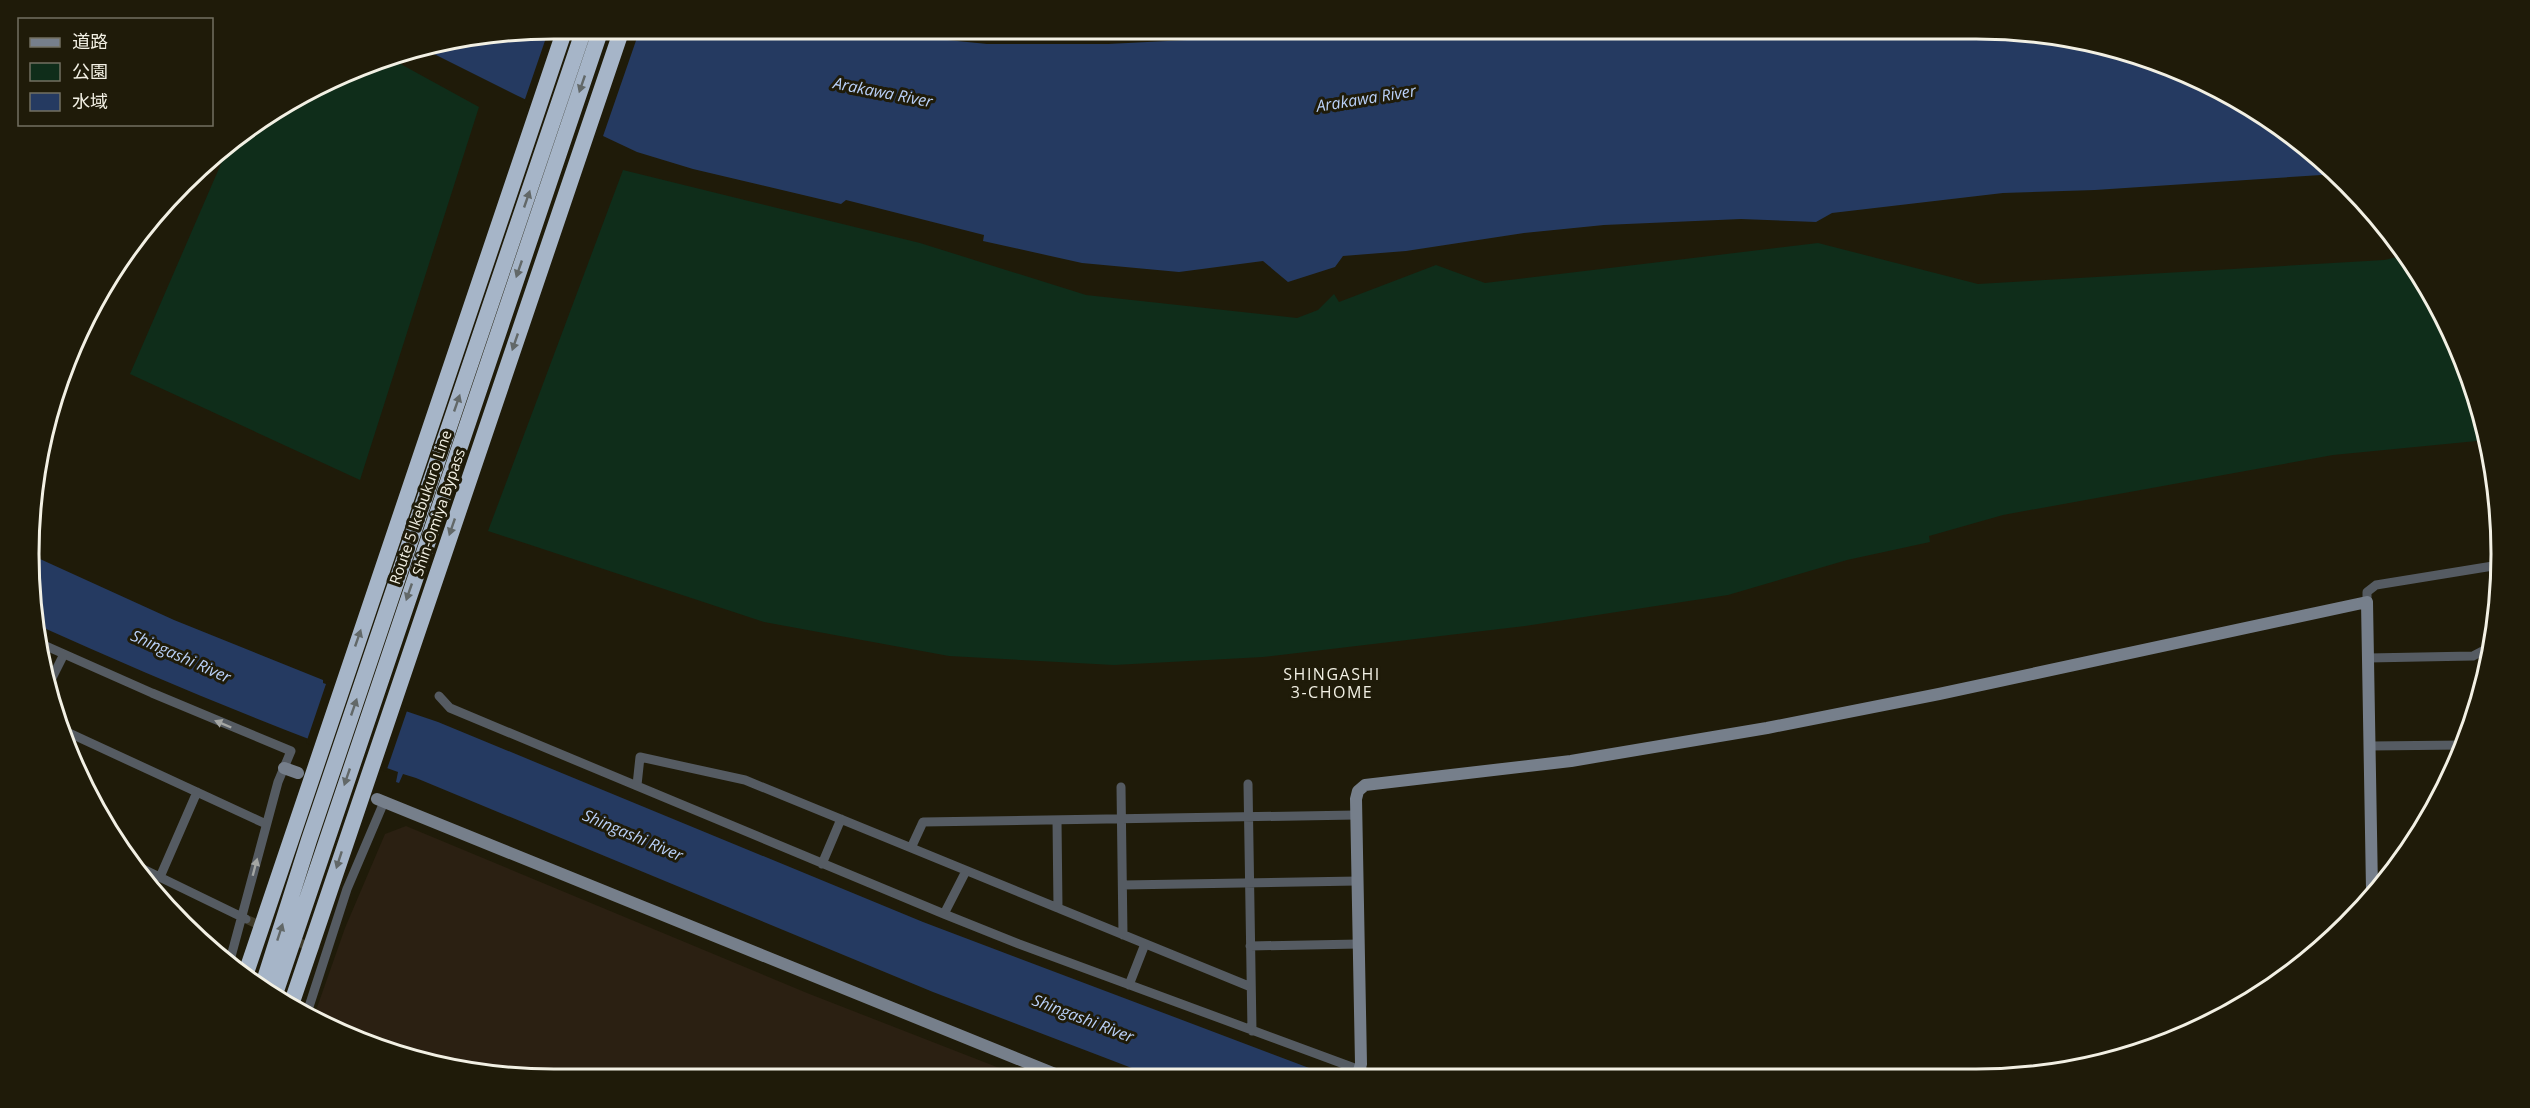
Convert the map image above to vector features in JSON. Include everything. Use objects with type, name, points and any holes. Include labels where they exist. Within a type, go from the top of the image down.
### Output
[{"type":"highway","points":[[248,968],[318,753],[561,39]]},
{"type":"highway","name":"Route 5 Ikebukuro Line","points":[[265,980],[313,829],[580,39]]},
{"type":"highway","name":"Route 5 Ikebukuro Line","points":[[277,988],[597,39]]},
{"type":"highway","name":"Shin-Omiya Bypass","points":[[293,998],[618,39]]},
{"type":"street","points":[[2372,883],[2367,592],[2376,585],[2491,566]]},
{"type":"street","points":[[1358,1069],[1359,944],[1356,815],[1357,793],[1367,784],[1570,762],[1767,728],[1939,694],[2367,602]]},
{"type":"street","points":[[48,647],[291,751],[266,824],[245,919],[232,956]]},
{"type":"street","points":[[2368,657],[2473,656],[2481,652]]},
{"type":"street","points":[[54,674],[64,654]]},
{"type":"street","points":[[439,696],[450,708],[626,783],[637,785],[663,799],[945,914],[1348,1069]]},
{"type":"street","points":[[71,734],[266,824]]},
{"type":"street","points":[[2370,746],[2454,745]]},
{"type":"street","points":[[637,785],[640,757],[745,780],[1251,987]]},
{"type":"street","points":[[284,768],[298,773]]},
{"type":"street","points":[[1248,784],[1252,1031]]},
{"type":"street","points":[[1121,786],[1123,935]]},
{"type":"street","points":[[198,792],[154,876],[245,919]]},
{"type":"street","points":[[309,1007],[324,953],[380,801],[1042,1069]]},
{"type":"street","points":[[911,848],[923,822],[1356,815]]},
{"type":"street","points":[[822,864],[841,819]]},
{"type":"street","points":[[1057,820],[1058,908]]},
{"type":"street","points":[[945,914],[966,871]]},
{"type":"street","points":[[1123,885],[1358,881]]},
{"type":"street","points":[[1129,985],[1145,944]]},
{"type":"street","points":[[1250,946],[1359,944]]},
{"type":"shaded area","points":[[406,826],[807,993],[1002,1069],[520,1068],[454,1059],[388,1042],[316,1011],[345,928],[385,834]]},
{"type":"green space","points":[[399,63],[479,107],[360,480],[130,374],[223,160],[296,108],[326,92]]},
{"type":"green space","points":[[623,170],[920,243],[1086,295],[1297,318],[1318,310],[1334,294],[1339,302],[1436,265],[1485,283],[1818,243],[1978,284],[2384,260],[2397,257],[2422,297],[2452,357],[2464,388],[2478,441],[2333,455],[2003,515],[1929,536],[1930,542],[1847,560],[1728,595],[1525,626],[1263,657],[1114,665],[949,656],[764,622],[488,531]]},
{"type":"water","name":"Arakawa River","points":[[554,39],[938,39],[987,44],[1108,44],[1206,39],[2010,40],[2076,49],[2142,66],[2173,78],[2234,108],[2290,145],[2324,175],[2095,190],[2003,193],[1832,213],[1816,222],[1741,219],[1604,225],[1524,233],[1406,251],[1343,256],[1335,267],[1288,282],[1263,261],[1179,272],[1082,263],[983,241],[984,235],[846,200],[841,204],[693,169],[637,152],[434,54],[487,43]]},
{"type":"water","name":"Shingashi River","points":[[39,559],[174,620],[323,680],[323,683],[438,722],[923,922],[1312,1069],[1134,1069],[933,992],[416,778],[403,774],[399,783],[396,782],[398,772],[215,702],[44,628]]},
{"type":"pier","points":[[545,39],[637,39],[602,139],[524,102]]},
{"type":"pier","points":[[327,681],[408,708],[386,772],[306,743]]},
{"type":"tunnel","points":[[248,920],[321,952]]},
{"type":"district","name":"SHINGASHI 3-CHOME","points":[[1332,683]]}]
